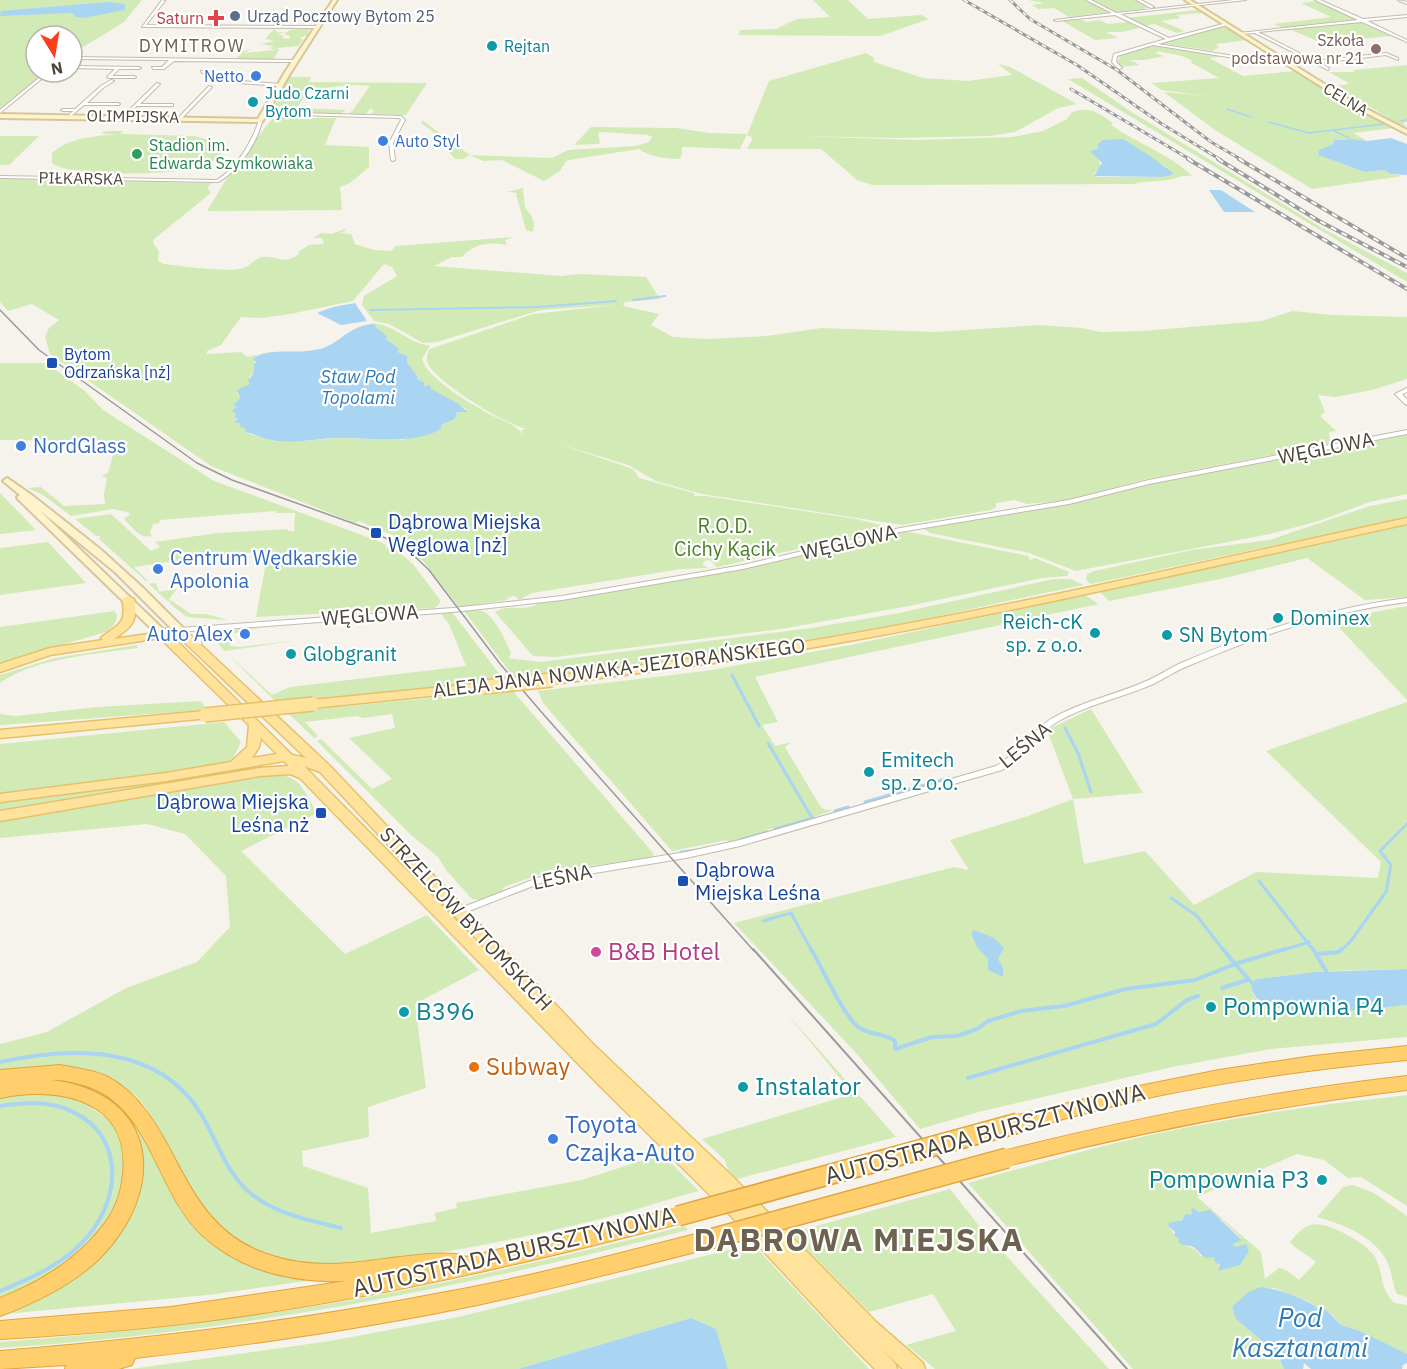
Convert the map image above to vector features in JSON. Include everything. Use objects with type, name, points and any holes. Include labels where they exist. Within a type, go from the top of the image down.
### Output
[{"type":"highway","name":"AUTOSTRADA BURSZTYNOWA","points":[[0,1330],[164,1317],[243,1307],[410,1279],[678,1216],[1117,1098],[1208,1079],[1302,1064],[1407,1053]]},
{"type":"highway","points":[[0,1077],[33,1072],[53,1072],[84,1076],[113,1088],[129,1101],[150,1130],[194,1213],[227,1244],[258,1261],[295,1271],[346,1274],[436,1262],[484,1262]]},
{"type":"highway","name":"AUTOSTRADA BURSZTYNOWA","points":[[0,1361],[194,1342],[406,1309],[535,1282],[703,1241],[1007,1158],[1118,1131],[1276,1099],[1407,1083]]},
{"type":"highway","points":[[0,1091],[46,1086],[68,1089],[91,1097],[108,1107],[125,1127],[131,1138],[135,1168],[125,1207],[99,1245],[58,1280],[22,1299],[0,1307]]},
{"type":"highway","points":[[75,1369],[194,1342]]},
{"type":"main road","name":"ALEJA JANA NOWAKA-JEZIORAŃSKIEGO","points":[[0,734],[552,680],[793,648],[1110,584],[1407,520]]},
{"type":"main road","points":[[107,638],[129,620],[131,613],[128,599]]},
{"type":"main road","points":[[0,668],[22,659],[137,631],[179,630]]},
{"type":"main road","name":"STRZELCÓW BYTOMSKICH","points":[[179,630],[325,769],[587,1047],[726,1181],[870,1328],[916,1369]]},
{"type":"main road","points":[[77,647],[143,639],[161,632]]},
{"type":"main road","name":"STRZELCÓW BYTOMSKICH","points":[[161,632],[255,724],[590,1066],[738,1212],[888,1369]]},
{"type":"main road","points":[[143,639],[179,651]]},
{"type":"main road","points":[[228,767],[247,757],[254,748],[255,724]]},
{"type":"main road","points":[[0,727],[46,730]]},
{"type":"main road","points":[[260,772],[286,757],[293,747],[292,737]]},
{"type":"main road","points":[[0,798],[286,757],[325,769]]},
{"type":"main road","points":[[0,816],[260,772],[291,770],[303,774]]},
{"type":"street","name":"PIŁKARSKA","points":[[0,177],[218,181],[225,178],[257,134],[264,113],[335,0]]},
{"type":"street","points":[[1088,0],[1168,39]]},
{"type":"street","points":[[1138,0],[1153,8]]},
{"type":"street","name":"CELNA","points":[[1187,0],[1351,103],[1407,132]]},
{"type":"street","points":[[1056,20],[1244,0]]},
{"type":"street","points":[[1317,0],[1407,42]]},
{"type":"street","points":[[1400,0],[1407,3]]},
{"type":"street","points":[[163,1],[143,26],[318,27]]},
{"type":"street","points":[[1241,33],[1407,16]]},
{"type":"street","points":[[1120,68],[1114,62],[1115,55],[1226,24]]},
{"type":"street","points":[[1255,32],[1328,69]]},
{"type":"street","points":[[1394,35],[1407,34]]},
{"type":"street","points":[[1151,44],[1253,60],[1280,58]]},
{"type":"street","points":[[1314,62],[1386,54],[1397,60]]},
{"type":"street","points":[[84,58],[295,61]]},
{"type":"street","points":[[153,68],[163,68],[172,60]]},
{"type":"street","points":[[84,67],[139,68]]},
{"type":"street","points":[[119,67],[109,77],[134,77]]},
{"type":"street","points":[[202,72],[213,72],[209,78],[211,80],[281,84]]},
{"type":"street","points":[[73,113],[112,81]]},
{"type":"street","points":[[0,114],[34,84]]},
{"type":"street","points":[[124,113],[158,84]]},
{"type":"street","points":[[175,112],[183,115],[210,87]]},
{"type":"street","points":[[83,104],[118,104]]},
{"type":"street","points":[[136,105],[172,105]]},
{"type":"street","name":"OLIMPIJSKA","points":[[62,114],[124,113],[166,118],[183,115],[245,118],[264,113]]},
{"type":"street","points":[[264,113],[401,117],[403,120],[391,142],[393,160]]},
{"type":"street","name":"OLIMPIJSKA","points":[[0,114],[260,121]]},
{"type":"street","points":[[1407,390],[1398,394],[1407,403]]},
{"type":"street","name":"WĘGLOWA","points":[[179,630],[453,610],[579,595],[743,567],[900,530],[1069,502],[1149,482],[1407,432]]},
{"type":"street","name":"STRZELCÓW BYTOMSKICH","points":[[3,478],[34,511],[161,632]]},
{"type":"street","name":"STRZELCÓW BYTOMSKICH","points":[[3,478],[57,516],[163,612],[179,630]]},
{"type":"street","name":"LEŚNA","points":[[461,911],[539,879],[686,855],[740,843],[999,768],[1017,756],[1041,729],[1056,720],[1149,683],[1185,663],[1236,643],[1302,622],[1354,608],[1407,600]]},
{"type":"street","points":[[196,647],[199,637],[214,627]]},
{"type":"green space","points":[[0,0],[142,0],[124,22],[84,47],[84,24],[24,24],[24,84],[31,84],[0,110]]},
{"type":"green space","points":[[813,0],[848,0],[868,19],[921,15],[929,19],[880,36],[739,35],[740,30],[776,29],[797,19],[830,17]]},
{"type":"green space","points":[[1028,0],[1086,0],[1110,12],[1069,17],[1054,8],[1039,9],[1032,5],[1044,3]]},
{"type":"green space","points":[[1093,0],[1134,0],[1148,8],[1116,12]]},
{"type":"green space","points":[[1317,1],[1358,20],[1283,28],[1274,24],[1331,17],[1301,3]]},
{"type":"green space","points":[[1197,10],[1202,13],[1176,15],[1181,18],[1161,21],[1185,31],[1177,33],[1154,24],[1145,26],[1127,18]]},
{"type":"green space","points":[[1079,19],[1086,22],[1099,20],[1108,24],[1128,22],[1139,28],[1122,32],[1106,32],[1118,38],[1095,40],[1062,21]]},
{"type":"green space","points":[[1359,22],[1391,36],[1322,43],[1289,29]]},
{"type":"green space","points":[[1223,27],[1248,40],[1216,44],[1219,47],[1213,51],[1160,43]]},
{"type":"green space","points":[[274,29],[277,32],[285,32],[277,34],[289,39],[290,36],[284,34],[290,30],[310,29],[307,35],[300,38],[303,40],[298,46],[277,48],[279,50],[273,60],[235,59],[241,54],[240,52],[251,49],[244,53],[275,50],[270,48],[274,46],[261,44],[275,41],[265,39]]},
{"type":"green space","points":[[1153,45],[1228,56],[1209,58],[1243,76],[1295,71],[1289,67],[1267,63],[1279,60],[1357,109],[1394,128],[1353,133],[1367,141],[1334,140],[1333,144],[1319,150],[1318,155],[1365,172],[1384,170],[1390,174],[1403,176],[1312,189],[1215,130],[1164,92],[1206,96],[1161,90],[1152,83],[1219,78],[1190,62],[1193,61],[1159,51],[1155,53],[1164,56],[1130,60],[1140,65],[1121,67],[1117,63],[1121,54]]},
{"type":"green space","points":[[866,53],[874,58],[874,62],[923,78],[968,81],[1012,75],[998,64],[1010,67],[1077,104],[1058,108],[1015,132],[990,136],[897,138],[797,136],[917,140],[1012,137],[1043,131],[1067,119],[1072,112],[1089,110],[1103,116],[1113,123],[1111,125],[1174,161],[1192,176],[1134,184],[872,185],[857,180],[821,149],[747,149],[753,138],[747,135],[769,81]],"holes":[[[1122,139],[1166,167],[1161,177],[1098,177],[1093,175],[1101,166],[1096,155],[1099,147]]]},
{"type":"green space","points":[[1407,65],[1407,122],[1403,123],[1407,126],[1399,125],[1349,98],[1392,120],[1335,86],[1350,84],[1329,72],[1354,72],[1354,70]]},
{"type":"green space","points":[[290,77],[311,77],[309,82],[427,83],[406,115],[371,114],[374,110],[370,109],[366,114],[350,114],[370,86],[347,85],[283,90]]},
{"type":"green space","points":[[1082,78],[1130,111],[1322,228],[1407,273],[1407,282],[1068,79]]},
{"type":"green space","points":[[307,93],[297,108],[346,110],[340,114],[271,112],[281,94]]},
{"type":"green space","points":[[275,115],[293,115],[285,118],[336,118],[325,145],[369,147],[369,167],[350,183],[340,187],[342,210],[207,211],[228,176]]},
{"type":"green space","points":[[419,118],[470,155],[463,159],[455,159],[438,139],[440,137],[421,123],[423,122]]},
{"type":"green space","points":[[591,127],[676,128],[710,133],[747,134],[740,149],[682,147],[682,155],[679,159],[653,156],[639,149],[566,161],[560,171],[544,181],[502,160],[483,161],[470,155],[552,158],[568,150],[636,146],[649,142],[652,137],[603,132],[598,133],[600,143],[574,145]]},
{"type":"green space","name":"Stadion im. Edwarda Szymkowiaka","points":[[123,131],[121,134],[194,136],[219,143],[222,152],[216,159],[204,166],[161,173],[97,173],[62,168],[52,163],[52,153],[59,148],[75,140],[120,134],[103,134],[102,132]]},
{"type":"green space","points":[[0,136],[39,136],[9,165],[0,165]]},
{"type":"green space","name":"R.O.D. Cichy Kącik","points":[[0,179],[212,183],[207,187],[211,193],[154,239],[153,243],[159,251],[158,261],[164,264],[217,269],[244,268],[261,257],[290,259],[309,245],[324,244],[322,238],[314,238],[321,233],[331,234],[345,229],[340,233],[351,234],[355,244],[374,250],[391,251],[396,246],[513,237],[505,240],[507,245],[477,246],[462,257],[452,257],[434,266],[562,276],[579,274],[646,277],[660,299],[625,302],[623,306],[659,314],[651,325],[673,337],[706,339],[767,336],[821,328],[935,332],[1039,325],[1082,328],[1100,332],[1142,331],[1262,321],[1292,311],[1333,315],[1407,317],[1407,379],[1372,390],[1335,397],[1318,395],[1325,412],[1320,416],[1336,431],[1329,432],[1330,444],[1142,480],[1068,500],[1027,504],[1014,500],[996,503],[996,507],[991,510],[902,525],[702,494],[656,481],[628,465],[556,443],[630,468],[639,478],[694,493],[694,496],[856,519],[893,528],[717,567],[710,560],[704,561],[703,565],[708,568],[682,569],[532,593],[519,600],[515,596],[507,600],[459,607],[424,562],[393,539],[397,537],[359,521],[355,523],[211,466],[50,354],[45,337],[49,328],[59,320],[32,304],[8,311],[0,302]],"holes":[[[384,264],[392,267],[397,276],[364,296],[362,305],[374,321],[389,324],[423,343],[437,342],[540,310],[615,305],[533,314],[430,349],[427,362],[436,374],[474,403],[526,429],[521,430],[523,435],[513,426],[463,398],[432,375],[422,359],[430,346],[415,341],[381,324],[373,323],[371,324],[386,336],[385,339],[399,349],[396,352],[407,357],[407,362],[418,377],[417,379],[423,381],[424,386],[429,385],[430,389],[468,410],[457,412],[455,419],[441,425],[439,430],[401,440],[337,438],[275,441],[250,434],[246,428],[239,426],[241,424],[234,421],[238,419],[234,417],[236,415],[232,410],[237,408],[234,404],[240,399],[237,392],[250,384],[249,377],[254,373],[256,356],[260,354],[247,357],[241,352],[207,354],[207,351],[221,345],[241,317],[262,318],[353,301]]]},
{"type":"green space","points":[[523,188],[525,208],[534,223],[532,232],[526,230],[516,194],[518,193],[507,192]]},
{"type":"green space","points":[[0,363],[46,363],[85,391],[103,410],[214,481],[381,542],[386,545],[386,549],[389,546],[395,549],[413,564],[440,603],[435,608],[256,617],[268,551],[201,557],[134,567],[148,581],[146,581],[99,539],[100,536],[96,536],[75,519],[111,514],[151,551],[160,547],[155,542],[217,533],[288,529],[288,531],[294,531],[295,513],[276,513],[276,511],[160,520],[159,523],[153,524],[150,533],[152,535],[148,536],[137,533],[125,520],[124,518],[130,515],[128,512],[113,509],[71,516],[43,495],[28,488],[41,487],[64,506],[105,504],[107,478],[102,476],[108,473],[117,441],[0,440]]},
{"type":"green space","points":[[1407,434],[1407,494],[1370,502],[1319,521],[1270,534],[1076,571],[1029,553],[930,533],[923,528],[1057,506],[1148,483]]},
{"type":"green space","points":[[0,493],[36,530],[0,534]]},
{"type":"green space","points":[[1407,499],[1407,517],[1106,581],[1090,584],[1086,579],[1087,574],[1094,571],[1192,550],[1269,540],[1370,506]]},
{"type":"green space","points":[[1407,525],[1407,597],[1365,600],[1307,558],[1225,578],[1109,601],[1100,592]]},
{"type":"green space","points":[[904,531],[1028,556],[1030,560],[1035,558],[1069,572],[1067,576],[1042,578],[909,606],[781,629],[555,657],[533,656],[495,612],[500,609],[529,607],[538,603],[749,567]]},
{"type":"green space","points":[[48,542],[86,583],[0,595],[0,548]]},
{"type":"green space","points":[[1054,579],[1071,579],[1084,585],[884,628],[792,645],[607,670],[515,679],[464,611],[482,611],[492,619],[509,649],[511,654],[508,658],[540,662],[811,628],[894,614]]},
{"type":"green space","points":[[156,583],[159,592],[177,589],[169,599],[191,614],[206,614],[228,620],[187,617],[149,584]]},
{"type":"green space","points":[[1085,595],[1099,604],[755,677],[778,722],[762,725],[775,746],[792,742],[785,747],[820,806],[825,810],[833,810],[814,817],[815,819],[775,831],[773,828],[767,830],[768,833],[729,844],[727,840],[672,851],[543,703],[538,691],[705,671],[851,645]]},
{"type":"green space","points":[[1407,606],[1407,700],[1332,620]]},
{"type":"green space","points":[[114,611],[117,615],[116,621],[106,632],[0,663],[0,627]]},
{"type":"green space","points":[[452,612],[504,680],[277,703],[225,651],[272,695],[290,687],[466,666],[449,624],[441,614]]},
{"type":"green space","points":[[260,628],[230,634],[230,646],[293,641],[225,651],[212,638],[219,631]]},
{"type":"green space","points":[[137,645],[138,648],[66,658],[30,668],[0,683],[0,675],[55,658]]},
{"type":"green space","points":[[512,690],[654,854],[650,859],[553,870],[504,887],[502,891],[480,900],[472,899],[446,870],[438,857],[411,835],[317,741],[321,739],[372,789],[392,779],[349,738],[395,728],[392,714],[305,722],[318,736],[314,738],[287,712]]},
{"type":"green space","points":[[201,701],[207,710],[0,725],[0,714],[16,716],[98,707]]},
{"type":"green space","points":[[1407,702],[1407,969],[1326,971],[1257,979],[1252,992],[1266,1006],[1286,1011],[1320,1012],[1407,1005],[1407,1037],[1271,1049],[1172,1067],[982,1111],[920,1129],[856,1053],[734,923],[954,867],[969,870],[950,840],[1028,816],[1073,799],[1084,864],[1145,851],[1194,905],[1256,872],[1378,878],[1381,862],[1266,751]]},
{"type":"green space","points":[[1091,709],[1143,793],[1073,799],[1047,730]]},
{"type":"green space","points":[[224,722],[241,742],[232,761],[217,766],[0,793],[0,744]]},
{"type":"green space","points":[[280,775],[299,784],[317,813],[241,851],[345,954],[427,915],[479,970],[415,1004],[426,1088],[368,1107],[369,1137],[302,1151],[303,1166],[368,1188],[371,1233],[436,1221],[435,1213],[457,1208],[456,1203],[582,1180],[662,1154],[699,1191],[588,1222],[444,1252],[346,1265],[291,1261],[253,1249],[236,1239],[209,1214],[187,1183],[147,1110],[138,1098],[124,1087],[91,1072],[72,1069],[54,1067],[0,1072],[0,1044],[47,1032],[126,988],[197,962],[230,927],[226,876],[185,834],[147,824],[0,838],[0,821],[259,776]]},
{"type":"green space","points":[[158,781],[157,786],[0,813],[0,800]]},
{"type":"green space","points":[[784,1010],[896,1137],[737,1179],[728,1170],[725,1160],[702,1139],[853,1094]]},
{"type":"green space","points":[[66,1078],[103,1091],[133,1116],[196,1228],[307,1278],[306,1281],[208,1295],[5,1314],[41,1296],[138,1189],[114,1105],[83,1088],[0,1082]]},
{"type":"green space","points":[[29,1093],[71,1097],[87,1104],[112,1123],[126,1151],[122,1190],[106,1226],[64,1267],[0,1300],[0,1097]]},
{"type":"green space","points":[[1407,1095],[1407,1206],[1361,1177],[1348,1178],[1324,1160],[1297,1154],[1197,1197],[1261,1252],[1265,1279],[1279,1268],[1286,1270],[1299,1280],[1316,1262],[1290,1242],[1299,1232],[1311,1225],[1327,1226],[1346,1234],[1364,1246],[1375,1257],[1389,1297],[1394,1303],[1407,1305],[1407,1355],[1360,1331],[1341,1325],[1330,1313],[1321,1311],[1306,1300],[1274,1288],[1252,1291],[1232,1307],[1236,1319],[1278,1355],[1284,1369],[1133,1369],[968,1183],[1154,1134],[1288,1110]],"holes":[[[1191,1209],[1221,1219],[1242,1239],[1233,1244],[1243,1261],[1239,1265],[1220,1267],[1214,1256],[1201,1256],[1182,1243],[1168,1225],[1192,1215]]]},
{"type":"green space","points":[[1353,1185],[1374,1193],[1407,1216],[1407,1297],[1397,1294],[1384,1256],[1369,1240],[1349,1228],[1317,1217],[1343,1187]]},
{"type":"green space","points":[[950,1189],[980,1227],[1109,1369],[935,1369],[906,1345],[956,1331],[933,1294],[869,1312],[791,1233]]},
{"type":"green space","points":[[685,1226],[688,1230],[518,1271],[347,1305],[174,1331],[0,1348],[0,1342],[192,1323],[336,1303],[497,1271]]},
{"type":"green space","points":[[753,1244],[869,1369],[728,1369],[716,1329],[691,1318],[518,1369],[131,1369],[330,1341],[458,1317]]},
{"type":"water","points":[[109,2],[125,4],[125,10],[83,18],[76,17],[72,13],[0,16],[1,11]]},
{"type":"water","points":[[1391,138],[1407,144],[1407,175],[1390,174],[1384,170],[1365,172],[1318,155],[1319,150],[1333,144],[1334,140],[1367,141]]},
{"type":"water","points":[[1123,139],[1150,156],[1173,173],[1172,175],[1161,177],[1094,176],[1102,163],[1090,151],[1098,149],[1098,144],[1103,140]]},
{"type":"water","points":[[1209,190],[1221,190],[1255,212],[1224,212]]},
{"type":"water","points":[[355,303],[367,321],[341,325],[317,313],[333,307]]},
{"type":"water","name":"Staw Pod Topolami","points":[[371,324],[376,325],[375,327],[387,336],[386,339],[399,349],[397,352],[407,356],[407,362],[418,377],[417,379],[424,382],[424,386],[430,385],[431,389],[457,403],[468,412],[457,412],[455,419],[429,434],[390,440],[337,438],[285,442],[245,432],[246,429],[239,426],[241,424],[234,422],[238,419],[234,417],[236,415],[232,410],[237,407],[233,405],[240,398],[237,390],[250,384],[248,380],[254,373],[254,364],[257,362],[253,360],[257,356],[270,352],[322,348],[354,329]]},
{"type":"water","points":[[974,930],[994,938],[1004,948],[998,959],[1003,968],[1003,977],[988,970],[988,959],[977,947],[971,933]]},
{"type":"water","points":[[1407,969],[1407,1005],[1371,1009],[1317,1012],[1270,1006],[1256,997],[1252,983],[1257,979],[1316,972]]},
{"type":"water","points":[[1191,1209],[1199,1212],[1210,1210],[1242,1240],[1233,1244],[1235,1247],[1246,1244],[1249,1251],[1240,1265],[1218,1271],[1220,1265],[1215,1262],[1214,1257],[1205,1258],[1193,1247],[1181,1244],[1174,1236],[1175,1232],[1168,1226],[1169,1223],[1182,1220],[1186,1214],[1192,1215]]},
{"type":"water","name":"Pod Kasztanami","points":[[1260,1287],[1292,1295],[1321,1311],[1325,1309],[1341,1325],[1360,1331],[1407,1354],[1407,1363],[1402,1369],[1311,1369],[1304,1363],[1303,1369],[1284,1369],[1278,1355],[1236,1319],[1232,1307],[1247,1293]]},
{"type":"water","points":[[691,1318],[716,1329],[728,1369],[518,1369]]},
{"type":"waterway","points":[[1227,109],[1251,117]]},
{"type":"waterway","points":[[1400,121],[1407,120]]},
{"type":"waterway","points":[[1268,122],[1309,133],[1384,124]]},
{"type":"waterway","points":[[1334,131],[1349,138]]},
{"type":"waterway","points":[[633,300],[665,296]]},
{"type":"waterway","points":[[370,310],[538,307],[616,301]]},
{"type":"waterway","points":[[732,675],[759,726]]},
{"type":"waterway","points":[[1065,728],[1078,753],[1091,792]]},
{"type":"waterway","points":[[768,743],[812,818]]},
{"type":"waterway","points":[[865,802],[949,778]]},
{"type":"waterway","points":[[835,811],[848,807]]},
{"type":"waterway","points":[[775,829],[813,818]]},
{"type":"waterway","points":[[1340,951],[1350,942],[1386,892],[1391,865],[1380,851],[1407,824]]},
{"type":"waterway","points":[[740,840],[767,832]]},
{"type":"waterway","points":[[681,852],[697,850]]},
{"type":"waterway","points":[[1259,881],[1307,943]]},
{"type":"waterway","points":[[1171,898],[1197,916],[1224,951]]},
{"type":"waterway","points":[[763,921],[791,913],[812,951]]},
{"type":"waterway","points":[[1280,951],[1307,943]]},
{"type":"waterway","points":[[1307,943],[1314,951]]},
{"type":"waterway","points":[[811,949],[851,1019],[861,1029],[891,1038],[895,1041],[895,1049],[932,1037],[957,1036],[977,1029],[988,1021],[1021,1011],[1064,1006],[1126,989],[1195,980],[1235,964]]},
{"type":"waterway","points":[[1223,949],[1235,964]]},
{"type":"waterway","points":[[1235,964],[1285,949]]},
{"type":"waterway","points":[[1313,949],[1326,971]]},
{"type":"waterway","points":[[1318,954],[1340,951]]},
{"type":"waterway","points":[[1235,964],[1252,983]]},
{"type":"waterway","points":[[1222,988],[1247,980]]},
{"type":"waterway","points":[[968,1078],[1156,1024],[1187,1000],[1198,996]]},
{"type":"waterway","points":[[0,1062],[27,1057],[83,1053],[137,1062],[161,1074],[183,1091],[201,1114],[227,1165],[249,1192],[269,1206],[281,1211],[341,1228]]},
{"type":"waterway","points":[[0,1106],[24,1103],[48,1104],[64,1108],[83,1118],[98,1131],[107,1146],[112,1164],[112,1182],[108,1201],[100,1219],[88,1236],[79,1246],[48,1269],[0,1291]]},
{"type":"tram line","points":[[0,310],[39,350],[197,463],[232,480],[366,528],[408,550],[429,570],[501,665],[544,715],[754,951]]},
{"type":"tram line","points":[[753,949],[1127,1369]]},
{"type":"railway","points":[[964,0],[1077,65],[1162,124],[1221,160]]},
{"type":"railway","points":[[1010,0],[1030,19],[1117,70],[1211,142],[1242,160]]},
{"type":"railway","points":[[1071,89],[1191,160]]},
{"type":"railway","points":[[1188,159],[1407,289]]},
{"type":"railway","points":[[1218,159],[1319,221],[1407,267]]},
{"type":"railway","points":[[1239,159],[1407,258]]},
{"type":"place","name":"Urząd Pocztowy Bytom 25","points":[[235,16]]},
{"type":"place","name":"Saturn","points":[[216,18]]},
{"type":"place","name":"Rejtan","points":[[492,46]]},
{"type":"place","name":"Szkoła podstawowa nr 21","points":[[1376,49]]},
{"type":"place","name":"Netto","points":[[256,76]]},
{"type":"place","name":"Judo Czarni Bytom","points":[[253,102]]},
{"type":"place","name":"Auto Styl","points":[[383,141]]},
{"type":"place","name":"Stadion im. Edwarda Szymkowiaka","points":[[137,154]]},
{"type":"place","name":"Bytom Odrzańska [nż]","points":[[52,363]]},
{"type":"place","name":"NordGlass","points":[[21,446]]},
{"type":"place","name":"Dąbrowa Miejska Węglowa [nż]","points":[[376,533]]},
{"type":"place","name":"Centrum Wędkarskie Apolonia","points":[[158,569]]},
{"type":"place","name":"Dominex","points":[[1278,618]]},
{"type":"place","name":"Reich-cK sp. z o.o.","points":[[1095,633]]},
{"type":"place","name":"Auto Alex","points":[[245,634]]},
{"type":"place","name":"SN Bytom","points":[[1167,635]]},
{"type":"place","name":"Globgranit","points":[[291,654]]},
{"type":"place","name":"Emitech sp. z o.o.","points":[[869,772]]},
{"type":"place","name":"Dąbrowa Miejska Leśna nż","points":[[321,813]]},
{"type":"place","name":"Dąbrowa Miejska Leśna","points":[[683,881]]},
{"type":"place","name":"B&B Hotel","points":[[596,952]]},
{"type":"place","name":"Pompownia P4","points":[[1211,1007]]},
{"type":"place","name":"B396","points":[[404,1012]]},
{"type":"place","name":"Subway","points":[[474,1067]]},
{"type":"place","name":"Instalator","points":[[743,1087]]},
{"type":"place","name":"Toyota Czajka-Auto","points":[[553,1139]]},
{"type":"place","name":"Pompownia P3","points":[[1322,1180]]},
{"type":"district","name":"DYMITROW","points":[[192,46]]},
{"type":"district","name":"DĄBROWA MIEJSKA","points":[[859,1240]]}]
